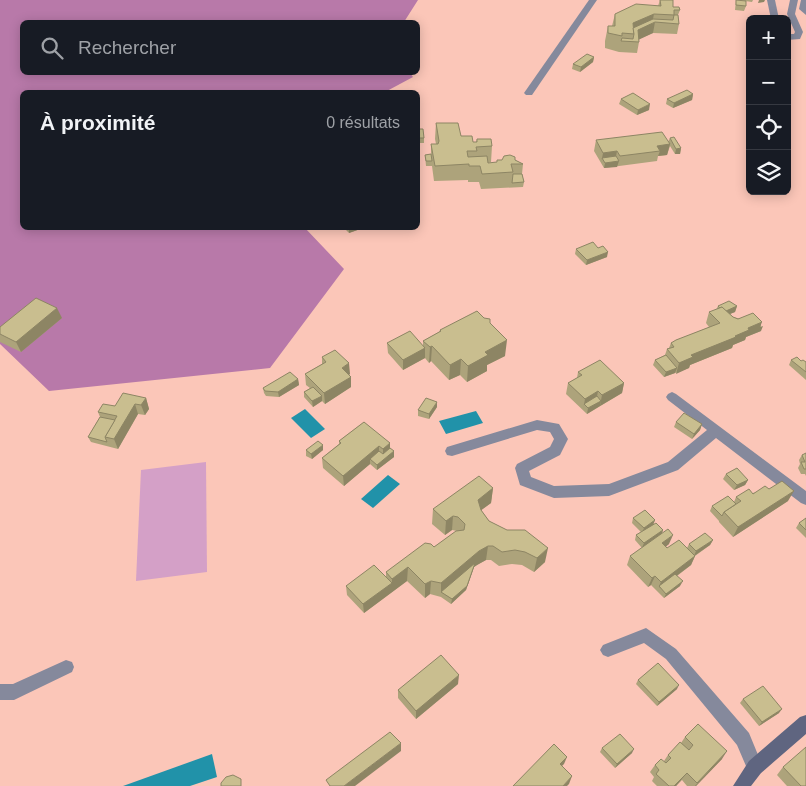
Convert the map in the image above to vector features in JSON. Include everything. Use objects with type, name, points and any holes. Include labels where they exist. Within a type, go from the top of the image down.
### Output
[{"type":"street","points":[[529,93],[593,0]]},
{"type":"street","points":[[771,0],[773,15]]},
{"type":"street","points":[[790,15],[794,0]]},
{"type":"street","points":[[805,0],[803,9],[806,13]]},
{"type":"street","points":[[791,16],[798,32],[796,37],[791,36]]},
{"type":"street","points":[[672,397],[806,499]]},
{"type":"street","points":[[452,451],[537,425],[554,428],[561,439],[555,451],[522,468],[525,481],[554,492],[609,490],[673,466],[715,431]]},
{"type":"street","points":[[608,650],[646,635],[671,654],[743,738],[755,767]]},
{"type":"street","points":[[0,692],[14,692],[66,667]]},
{"type":"street","points":[[741,786],[755,767],[806,723]]},
{"type":"shaded area","points":[[0,0],[418,0],[405,20],[20,20],[20,75],[412,75],[413,77],[389,90],[20,90],[20,230],[307,230],[344,269],[270,368],[49,391],[0,344]]},
{"type":"shaded area","points":[[206,462],[207,572],[136,581],[141,470]]},
{"type":"water","points":[[305,409],[325,429],[311,438],[291,418]]},
{"type":"water","points":[[476,411],[483,423],[446,434],[439,421]]},
{"type":"water","points":[[388,475],[400,484],[373,508],[361,499]]},
{"type":"water","points":[[212,754],[217,777],[190,786],[123,786]]},
{"type":"building","points":[[660,0],[673,0],[673,7],[679,7],[680,10],[674,10],[674,15],[654,14],[633,23],[634,34],[622,33],[622,36],[608,33],[608,26],[615,26],[615,14],[636,4],[661,6]]},
{"type":"building","points":[[736,0],[746,1],[746,6],[736,5]]},
{"type":"building","points":[[674,15],[678,15],[679,24],[655,22],[638,30],[639,42],[621,41],[622,38],[633,39],[633,28],[653,19],[673,20]]},
{"type":"building","points":[[587,54],[594,57],[581,67],[573,64]]},
{"type":"building","points":[[687,90],[693,94],[674,103],[667,99]]},
{"type":"building","points":[[633,93],[650,104],[638,110],[621,99]]},
{"type":"building","points":[[436,123],[458,123],[461,136],[472,136],[473,142],[477,142],[477,139],[491,139],[492,146],[476,147],[477,151],[467,151],[468,157],[487,156],[488,163],[497,162],[497,160],[502,160],[504,156],[510,155],[523,164],[511,164],[513,172],[482,174],[480,166],[469,166],[469,164],[435,166],[431,144],[438,144],[439,141]]},
{"type":"building","points":[[420,129],[423,129],[424,138],[420,138]]},
{"type":"building","points":[[662,132],[670,144],[657,146],[660,151],[620,156],[617,151],[603,153],[596,140]]},
{"type":"building","points":[[674,137],[681,148],[676,149],[670,138]]},
{"type":"building","points":[[431,154],[432,161],[426,161],[425,155]]},
{"type":"building","points":[[616,156],[619,161],[605,163],[602,158]]},
{"type":"building","points":[[513,174],[522,174],[524,182],[512,183]]},
{"type":"building","points":[[593,242],[598,248],[603,246],[608,252],[587,260],[576,249]]},
{"type":"building","points":[[36,298],[57,308],[16,342],[0,334],[0,327]]},
{"type":"building","points":[[729,301],[737,306],[726,311],[718,306]]},
{"type":"building","points":[[722,307],[738,319],[753,313],[762,322],[748,328],[749,330],[736,337],[691,355],[693,357],[679,363],[667,349],[674,347],[671,343],[720,323],[709,312]]},
{"type":"building","points":[[477,311],[484,318],[490,319],[490,323],[507,340],[485,352],[488,355],[468,366],[461,359],[450,365],[432,346],[430,347],[423,341],[440,330]]},
{"type":"building","points":[[410,331],[425,348],[403,360],[387,343]]},
{"type":"building","points":[[335,350],[349,363],[342,368],[351,377],[324,393],[305,374],[326,362],[322,357]]},
{"type":"building","points":[[666,355],[677,368],[666,372],[655,360]]},
{"type":"building","points":[[797,357],[801,361],[806,362],[806,372],[791,360]]},
{"type":"building","points":[[600,360],[624,383],[602,395],[598,391],[585,399],[568,383],[582,375],[578,372]]},
{"type":"building","points":[[290,372],[298,379],[278,392],[265,391],[263,388]]},
{"type":"building","points":[[313,387],[322,396],[312,401],[304,392]]},
{"type":"building","points":[[123,393],[146,398],[141,405],[135,404],[114,439],[105,437],[117,416],[98,412],[103,404],[115,406]]},
{"type":"building","points":[[597,396],[601,401],[588,408],[584,404]]},
{"type":"building","points":[[426,398],[437,402],[429,414],[418,410]]},
{"type":"building","points":[[684,413],[702,424],[694,434],[676,422]]},
{"type":"building","points":[[100,417],[115,420],[105,437],[107,442],[88,437]]},
{"type":"building","points":[[364,422],[390,443],[383,449],[379,446],[343,476],[322,458],[341,443],[339,441]]},
{"type":"building","points":[[318,441],[323,445],[311,454],[306,450]]},
{"type":"building","points":[[390,448],[394,451],[377,465],[370,459],[379,451],[383,454]]},
{"type":"building","points":[[806,453],[806,469],[804,469],[801,462],[805,462],[802,455]]},
{"type":"building","points":[[737,468],[748,480],[737,485],[726,474]]},
{"type":"building","points":[[479,476],[493,488],[478,500],[481,510],[489,521],[507,530],[525,530],[548,548],[537,558],[525,552],[515,550],[502,552],[493,546],[488,546],[479,551],[441,583],[431,581],[425,584],[408,567],[392,579],[386,572],[425,543],[431,544],[434,547],[456,531],[464,530],[465,524],[458,517],[453,516],[446,521],[433,509]]},
{"type":"building","points":[[782,481],[794,491],[738,527],[724,512],[741,501],[736,497],[749,489],[753,494],[765,486],[769,489]]},
{"type":"building","points":[[728,496],[736,504],[724,512],[722,516],[712,506]]},
{"type":"building","points":[[645,510],[655,520],[644,528],[633,518]]},
{"type":"building","points":[[806,518],[806,530],[799,523]]},
{"type":"building","points":[[656,523],[663,530],[644,543],[636,535]]},
{"type":"building","points":[[668,529],[673,535],[662,543],[667,548],[679,540],[695,556],[661,582],[655,576],[652,578],[630,556]]},
{"type":"building","points":[[705,533],[713,540],[696,551],[689,544]]},
{"type":"building","points":[[475,563],[467,586],[452,599],[441,592]]},
{"type":"building","points":[[374,565],[392,583],[363,604],[346,586]]},
{"type":"building","points":[[675,574],[683,581],[666,594],[659,586]]},
{"type":"building","points":[[441,655],[459,675],[416,711],[398,690]]},
{"type":"building","points":[[658,663],[679,685],[659,702],[638,680]]},
{"type":"building","points":[[763,686],[782,709],[762,722],[743,699]]},
{"type":"building","points":[[698,724],[727,751],[697,783],[687,773],[674,786],[669,786],[656,774],[659,770],[655,765],[661,759],[666,763],[671,758],[668,755],[680,742],[689,750],[693,745],[685,737]]},
{"type":"building","points":[[390,732],[401,743],[344,786],[330,786],[326,780]]},
{"type":"building","points":[[620,734],[634,749],[617,764],[602,748]]},
{"type":"building","points":[[554,744],[567,757],[560,764],[572,776],[563,786],[513,786]]},
{"type":"building","points":[[806,747],[806,786],[801,786],[783,767]]},
{"type":"building","points":[[233,775],[241,779],[241,786],[221,786],[226,777]]}]
